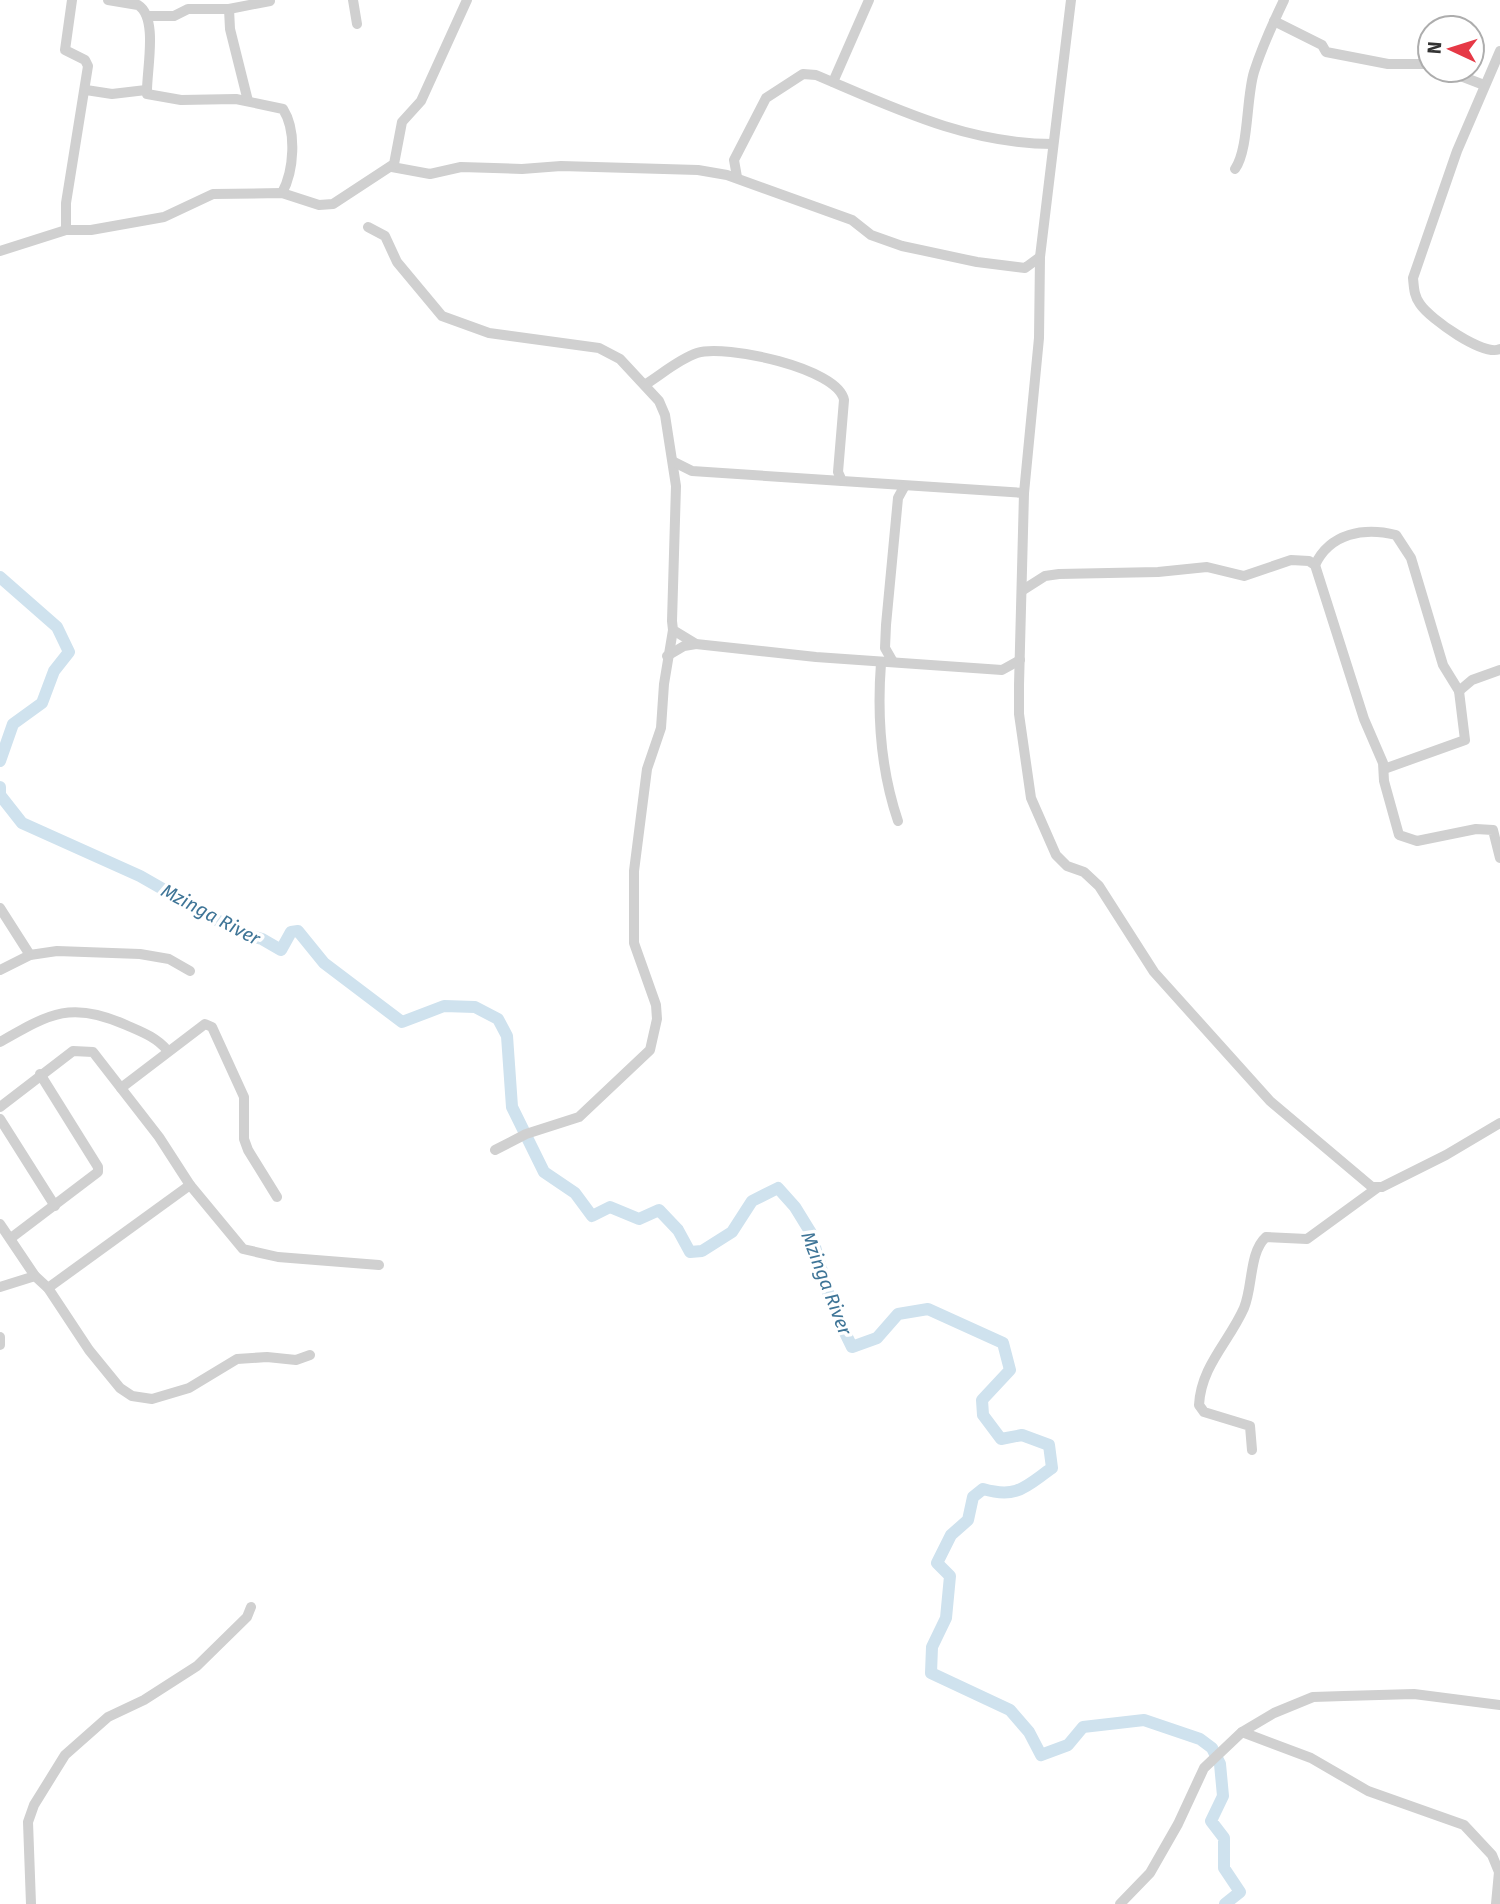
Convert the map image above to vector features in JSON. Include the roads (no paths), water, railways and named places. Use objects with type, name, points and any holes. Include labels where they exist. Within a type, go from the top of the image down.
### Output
[{"type":"street","points":[[66,230],[66,203],[77,124],[86,90],[85,60],[65,50],[72,0]]},
{"type":"street","points":[[108,0],[138,5],[147,16],[150,46],[146,90],[152,97],[248,101],[277,106],[287,117],[291,140],[290,170],[282,193]]},
{"type":"street","points":[[353,0],[357,24]]},
{"type":"street","points":[[392,167],[402,122],[421,101],[467,0]]},
{"type":"street","points":[[833,82],[869,0]]},
{"type":"street","points":[[1071,0],[1041,257],[1039,338],[1024,493],[1019,714],[1031,798],[1056,855],[1067,866],[1084,872],[1100,886],[1154,972],[1194,1013],[1260,1091],[1330,1153],[1377,1188]]},
{"type":"street","points":[[1235,169],[1244,145],[1246,113],[1255,71],[1284,0]]},
{"type":"street","points":[[147,16],[174,16],[188,9],[229,9],[270,1]]},
{"type":"street","points":[[229,9],[230,29],[248,101]]},
{"type":"street","points":[[1274,21],[1322,45],[1325,52],[1388,64],[1416,64]]},
{"type":"street","points":[[1500,51],[1484,85],[1415,268],[1414,291],[1424,309],[1453,331],[1487,351],[1500,349]]},
{"type":"street","points":[[737,177],[734,160],[764,101],[772,92],[803,74],[833,82],[957,132],[983,139],[1053,144]]},
{"type":"street","points":[[86,90],[112,94],[146,90]]},
{"type":"street","points":[[0,251],[66,230],[91,230],[163,217],[213,194],[282,193],[319,205],[333,204],[392,167],[430,174],[460,167],[682,169],[737,177],[852,220],[871,235],[922,251],[1025,268],[1041,257]]},
{"type":"street","points":[[368,227],[385,236],[397,262],[442,316],[489,333],[599,348],[620,359],[646,384],[665,415],[674,462],[673,630],[667,656],[660,733],[647,769],[634,872],[634,943],[656,1005],[657,1019],[650,1049],[579,1117],[526,1134],[495,1150]]},
{"type":"street","points":[[646,384],[701,352],[754,355],[830,381],[841,390],[844,400],[838,472],[842,481]]},
{"type":"street","points":[[674,462],[692,471],[904,488],[1024,493]]},
{"type":"street","points":[[898,821],[888,790],[882,749],[879,662],[886,650],[898,498],[904,488]]},
{"type":"street","points":[[1315,565],[1322,550],[1363,530],[1396,535],[1411,558],[1443,665],[1459,691],[1465,740],[1384,769]]},
{"type":"street","points":[[1023,590],[1045,576],[1059,574],[1158,572],[1207,567],[1244,576],[1291,560],[1309,561],[1315,565],[1364,719],[1384,769],[1399,835],[1417,841],[1493,830],[1500,858]]},
{"type":"street","points":[[673,630],[696,644]]},
{"type":"street","points":[[667,656],[684,646],[696,644],[879,662],[1002,670],[1019,681]]},
{"type":"street","points":[[886,650],[893,662]]},
{"type":"street","points":[[1002,670],[1020,660]]},
{"type":"street","points":[[1459,691],[1472,680],[1500,670]]},
{"type":"street","points":[[0,908],[30,955]]},
{"type":"street","points":[[0,970],[30,955],[57,951],[139,954],[169,959],[190,971]]},
{"type":"street","points":[[0,1042],[42,1018],[65,1011],[86,1011],[108,1017],[158,1040],[167,1051]]},
{"type":"street","points":[[121,1088],[205,1024],[212,1027],[219,1037],[244,1097],[244,1139],[247,1150],[277,1197]]},
{"type":"street","points":[[0,1107],[73,1051],[93,1052],[237,1245],[249,1252],[379,1265]]},
{"type":"street","points":[[11,1238],[95,1176],[99,1167],[40,1074]]},
{"type":"street","points":[[0,1119],[55,1206]]},
{"type":"street","points":[[1252,1450],[1253,1436],[1250,1426],[1204,1412],[1199,1405],[1200,1394],[1213,1358],[1246,1305],[1258,1246],[1266,1237],[1296,1240],[1317,1234],[1377,1188],[1446,1156],[1500,1123]]},
{"type":"street","points":[[48,1288],[190,1185]]},
{"type":"street","points":[[0,1224],[104,1370],[120,1388],[139,1399],[152,1399],[189,1388],[237,1359],[267,1357],[296,1360],[310,1355]]},
{"type":"street","points":[[0,1287],[35,1276]]},
{"type":"street","points":[[0,1337],[0,1345]]},
{"type":"street","points":[[32,1904],[28,1822],[34,1805],[65,1755],[108,1717],[144,1700],[197,1667],[247,1616],[251,1607]]},
{"type":"street","points":[[1120,1904],[1150,1873],[1208,1762],[1242,1732],[1274,1713],[1312,1697],[1414,1694],[1500,1706]]},
{"type":"street","points":[[1242,1732],[1311,1758],[1368,1791],[1464,1825],[1492,1854],[1499,1872],[1496,1904]]},
{"type":"waterway","name":"Mzinga River","points":[[0,577],[57,627],[69,652],[54,671],[42,703],[13,724],[0,761]]},
{"type":"waterway","name":"Mzinga River","points":[[0,787],[0,795],[22,823],[140,876],[238,932],[262,939],[281,950],[291,932],[298,931],[324,963],[402,1022],[444,1006],[475,1007],[498,1019],[507,1036],[512,1107],[544,1172],[575,1193],[592,1216],[610,1207],[639,1219],[659,1210],[678,1230],[690,1252],[702,1251],[732,1232],[752,1201],[778,1188],[795,1207],[811,1233],[832,1306],[852,1347],[877,1338],[898,1314],[928,1309],[1003,1343],[1010,1370],[982,1400],[983,1415],[1001,1439],[1022,1435],[1049,1445],[1052,1468],[1021,1489],[1005,1492],[983,1489],[973,1497],[968,1520],[951,1535],[937,1563],[950,1576],[946,1618],[932,1647],[931,1673],[1010,1710],[1029,1732],[1041,1755],[1068,1745],[1083,1727],[1144,1720],[1200,1739],[1212,1748],[1220,1764],[1223,1796],[1211,1821],[1224,1838],[1224,1868],[1240,1892],[1225,1904]]}]
